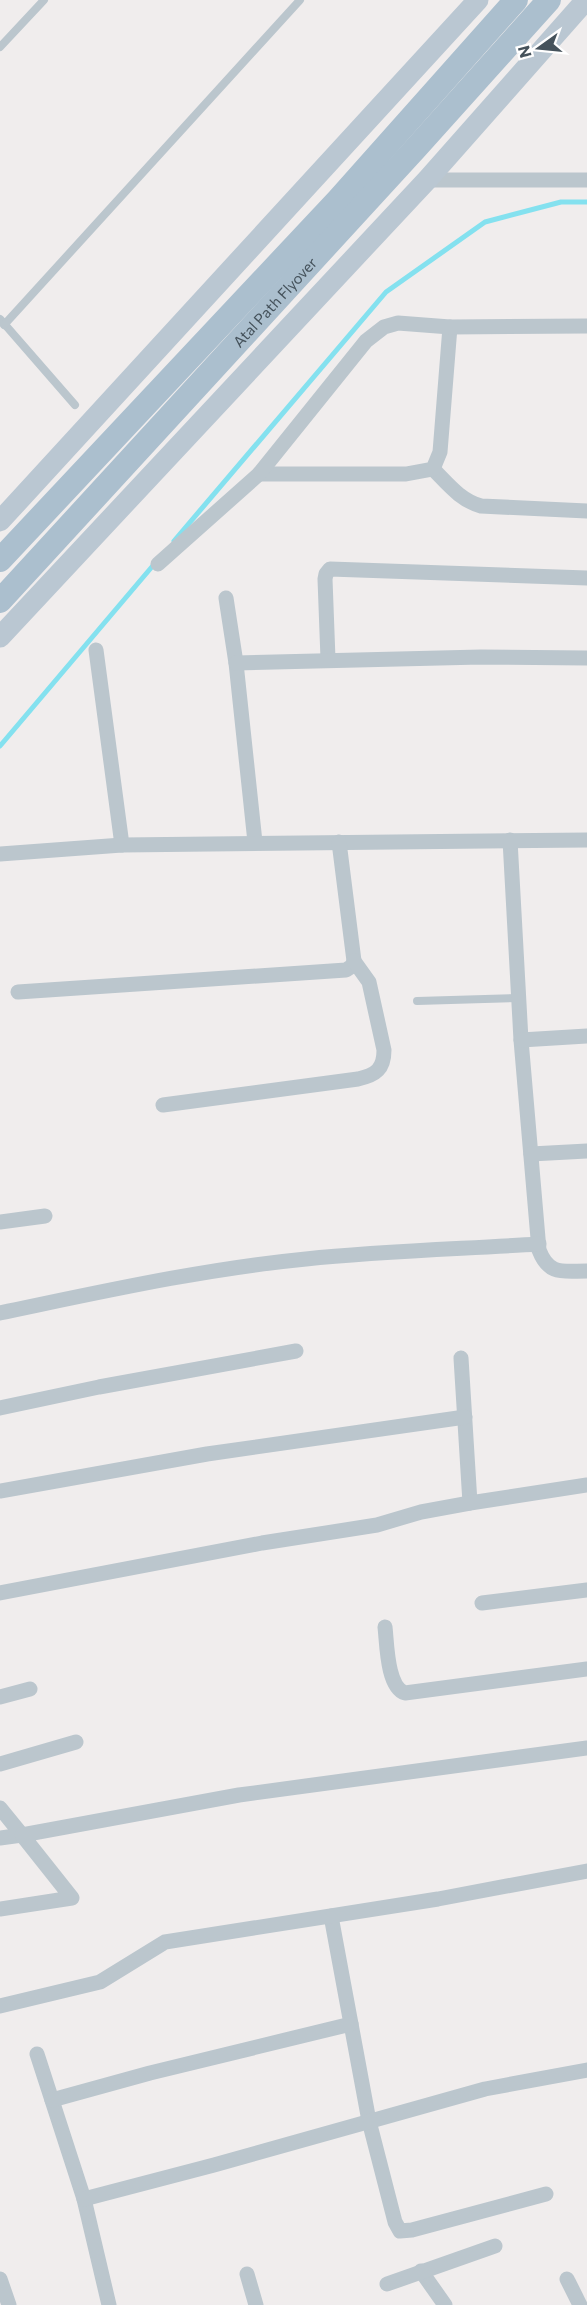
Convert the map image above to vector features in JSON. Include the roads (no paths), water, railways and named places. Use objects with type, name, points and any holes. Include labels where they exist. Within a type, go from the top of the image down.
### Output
[{"type":"main road","name":"Atal Path Flyover","points":[[0,560],[338,200],[516,0]]},
{"type":"main road","name":"Atal Path Flyover","points":[[0,601],[549,0]]},
{"type":"street","points":[[0,521],[478,0]]},
{"type":"street","points":[[0,637],[427,180],[586,0]]},
{"type":"street","points":[[427,180],[587,180]]},
{"type":"street","points":[[158,564],[259,474],[366,341],[376,332],[398,323],[450,327],[587,326]]},
{"type":"street","points":[[433,469],[440,452],[450,327]]},
{"type":"street","points":[[259,474],[406,474],[433,469]]},
{"type":"street","points":[[433,469],[469,503],[481,506],[587,511]]},
{"type":"street","points":[[328,659],[326,579],[330,569],[587,578]]},
{"type":"street","points":[[226,598],[236,663],[255,842]]},
{"type":"street","points":[[96,650],[122,845]]},
{"type":"street","points":[[236,663],[328,659],[587,658]]},
{"type":"street","points":[[510,840],[521,1040],[539,1244],[543,1259],[552,1269],[587,1271]]},
{"type":"street","points":[[0,854],[122,845],[587,840]]},
{"type":"street","points":[[163,1106],[358,1079],[374,1074],[380,1069],[384,1061],[384,1050],[369,982],[354,960],[339,842]]},
{"type":"street","points":[[18,992],[340,971],[350,968],[354,960]]},
{"type":"street","points":[[521,1040],[587,1036]]},
{"type":"street","points":[[531,1154],[587,1150]]},
{"type":"street","points":[[0,1222],[45,1216]]},
{"type":"street","points":[[0,1313],[147,1282],[285,1262],[539,1244]]},
{"type":"street","points":[[0,1408],[99,1387],[296,1351]]},
{"type":"street","points":[[461,1358],[470,1503]]},
{"type":"street","points":[[0,1491],[207,1454],[465,1417]]},
{"type":"street","points":[[0,1593],[262,1543],[377,1525],[421,1512],[587,1485]]},
{"type":"street","points":[[482,1603],[587,1590]]},
{"type":"street","points":[[385,1627],[392,1677],[396,1688],[405,1693],[587,1670]]},
{"type":"street","points":[[0,1697],[30,1689]]},
{"type":"street","points":[[0,1764],[76,1742]]},
{"type":"street","points":[[0,1838],[239,1795],[587,1748]]},
{"type":"street","points":[[0,1808],[72,1898],[0,1909]]},
{"type":"street","points":[[0,2006],[100,1982],[165,1942],[438,1899],[587,1871]]},
{"type":"street","points":[[331,1916],[369,2121],[395,2222],[400,2231],[412,2230],[546,2194]]},
{"type":"street","points":[[52,2100],[150,2073],[351,2024]]},
{"type":"street","points":[[37,2054],[84,2199],[109,2305]]},
{"type":"street","points":[[84,2199],[486,2089],[587,2070]]},
{"type":"street","points":[[387,2284],[495,2246]]},
{"type":"street","points":[[422,2271],[445,2305]]},
{"type":"street","points":[[247,2274],[256,2305]]},
{"type":"street","points":[[0,2279],[9,2305]]},
{"type":"street","points":[[567,2279],[580,2305]]},
{"type":"lane","points":[[0,47],[44,0]]},
{"type":"lane","points":[[75,405],[2,322],[300,0]]},
{"type":"lane","points":[[417,1001],[519,998]]},
{"type":"waterway","points":[[174,541],[386,292],[485,222],[561,202],[587,202]]},
{"type":"waterway","points":[[0,746],[156,562]]}]
